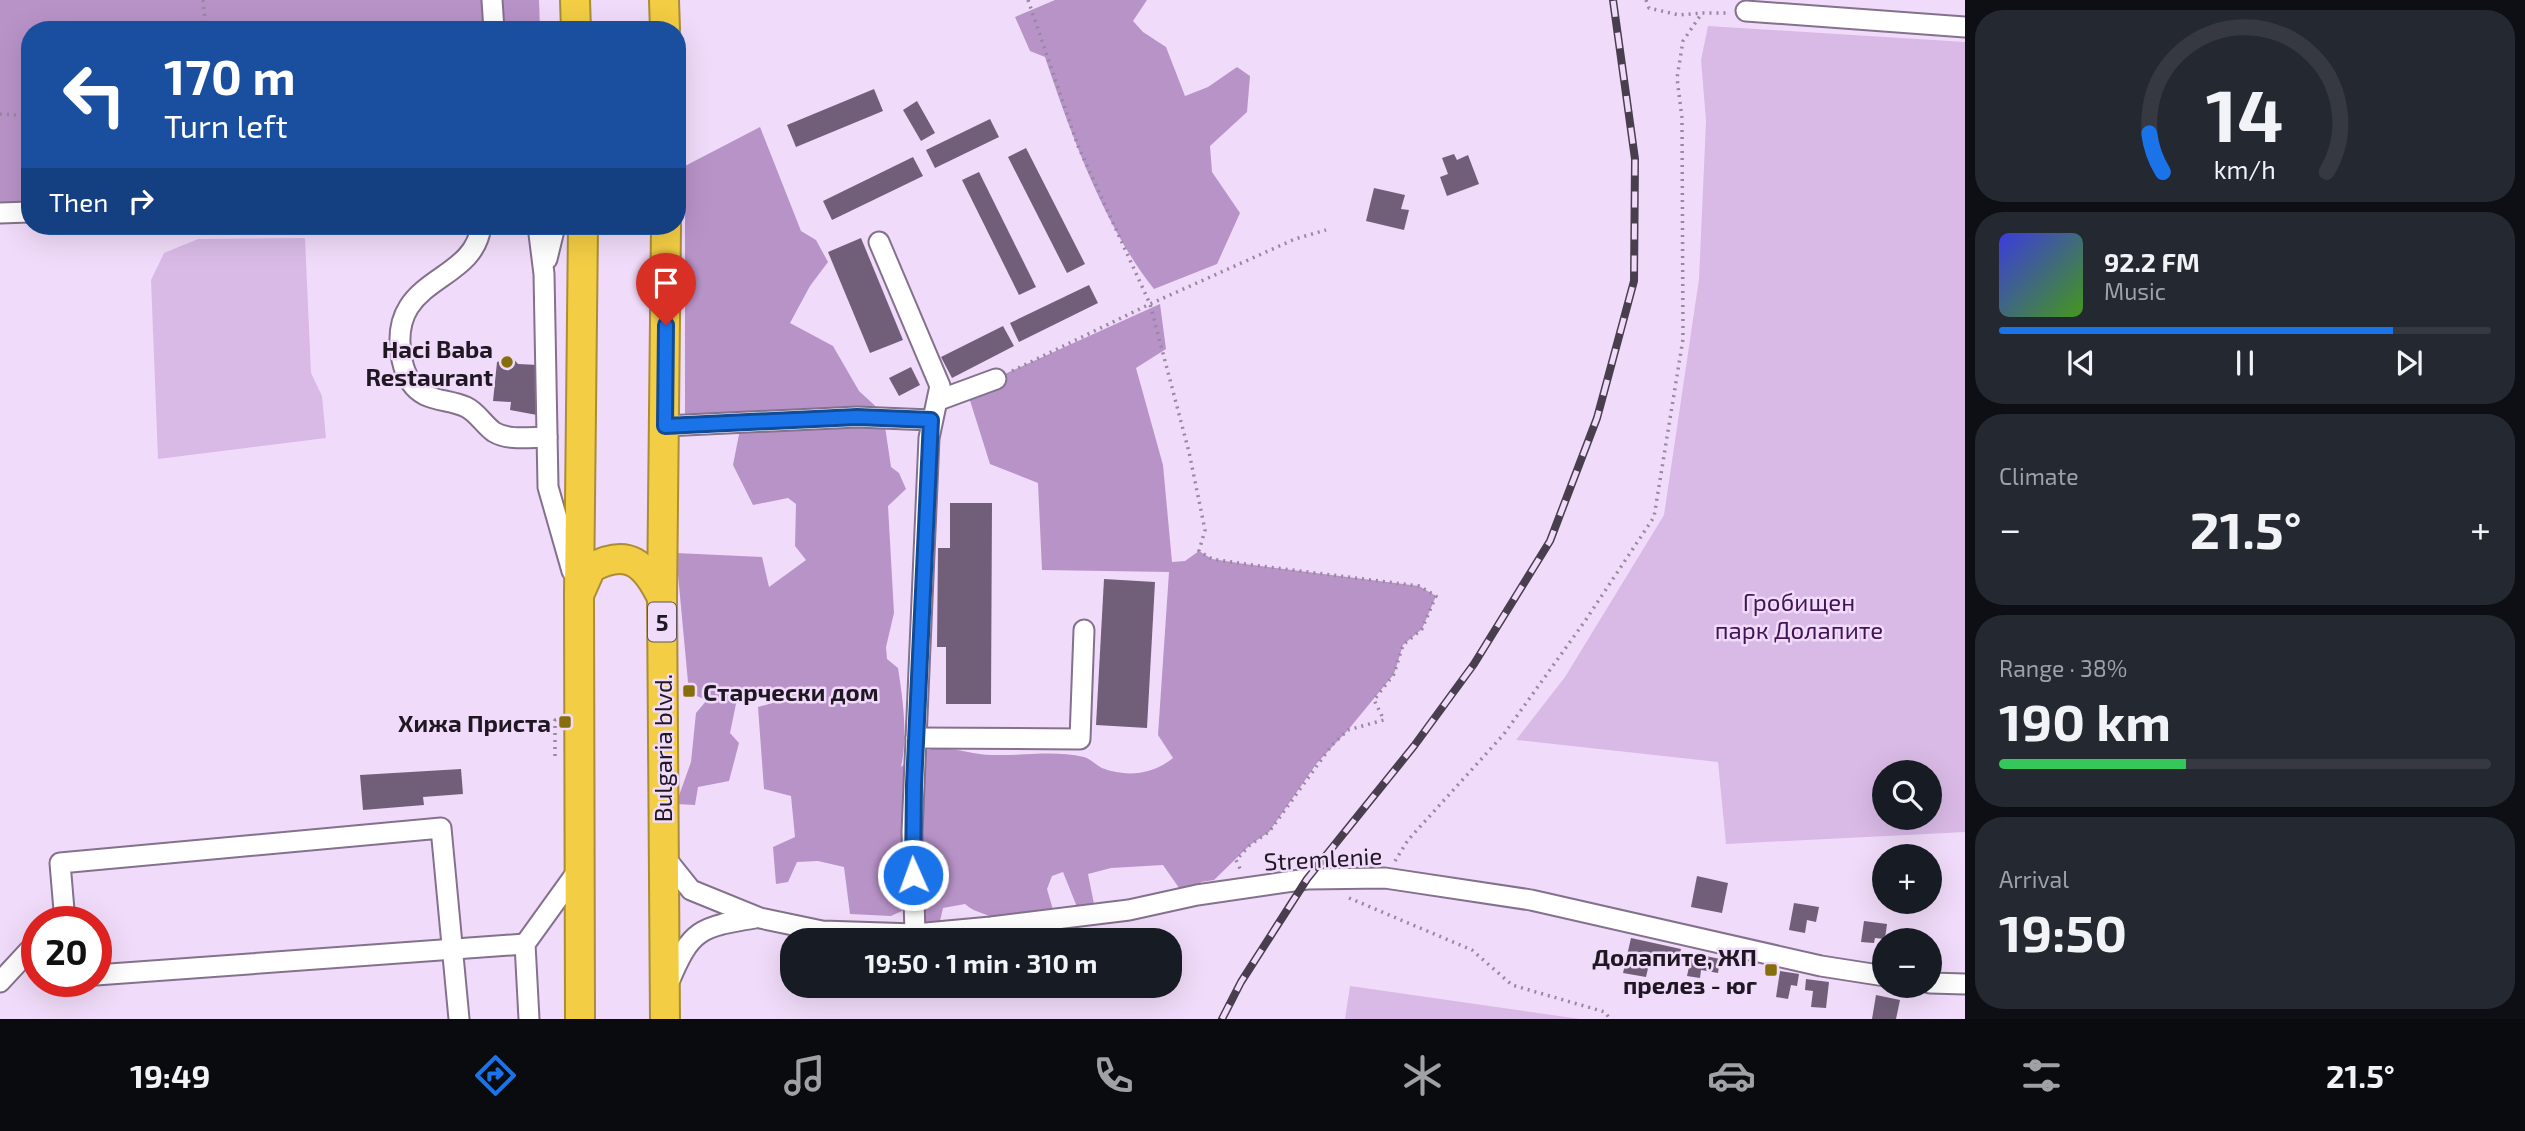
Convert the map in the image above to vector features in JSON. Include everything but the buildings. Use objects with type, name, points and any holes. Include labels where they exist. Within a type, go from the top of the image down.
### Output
[{"type":"highway","points":[[575,0],[576,21]]},
{"type":"highway","points":[[664,0],[665,21]]},
{"type":"highway","points":[[580,1019],[579,594],[583,235]]},
{"type":"highway","name":"Bulgaria blvd.","points":[[665,1006],[662,598],[666,235]]},
{"type":"highway","points":[[579,594],[591,568],[615,559],[639,564],[649,573],[662,598]]},
{"type":"street","points":[[492,0],[493,21]]},
{"type":"street","points":[[1746,10],[1965,27]]},
{"type":"street","points":[[0,213],[21,212]]},
{"type":"street","points":[[478,235],[472,250],[413,299],[401,322],[400,348],[405,375],[422,394],[466,407],[494,432],[512,437],[547,437]]},
{"type":"street","points":[[539,235],[544,274],[548,487],[579,594]]},
{"type":"street","points":[[544,274],[553,235]]},
{"type":"street","points":[[880,242],[940,386],[939,400],[931,420],[916,738],[912,832],[915,928]]},
{"type":"street","points":[[939,400],[996,379]]},
{"type":"street","points":[[665,426],[857,417],[931,420]]},
{"type":"street","points":[[916,738],[1080,739],[1084,630]]},
{"type":"street","points":[[61,906],[60,863],[441,828],[459,1019]]},
{"type":"street","points":[[663,855],[691,890],[760,918]]},
{"type":"street","points":[[529,1019],[525,944],[579,869]]},
{"type":"street","name":"Stremlenie","points":[[966,928],[1129,909],[1307,879],[1385,878],[1531,900],[1821,966],[1872,974]]},
{"type":"street","points":[[665,1006],[684,947],[716,924],[760,918]]},
{"type":"street","name":"Stremlenie","points":[[760,918],[804,928]]},
{"type":"street","points":[[112,974],[525,944]]},
{"type":"street","points":[[0,982],[21,959]]},
{"type":"street","points":[[1942,983],[1965,984]]},
{"type":"path","points":[[203,0],[205,21]]},
{"type":"path","points":[[1028,0],[1079,146],[1150,304],[1189,452],[1205,530],[1199,551],[1212,559],[1419,586],[1436,596],[1422,629],[1403,645],[1394,674],[1374,700],[1384,720],[1348,730],[1324,754],[1269,832],[1250,845],[1237,860],[1244,877],[1242,888]]},
{"type":"path","points":[[1646,0],[1650,9],[1679,15],[1746,10]]},
{"type":"path","points":[[1385,878],[1408,840],[1504,734],[1585,621],[1654,517],[1683,338],[1682,118],[1676,78],[1683,41],[1702,13]]},
{"type":"path","points":[[0,114],[21,115]]},
{"type":"path","points":[[996,379],[1150,304],[1295,239],[1326,230]]},
{"type":"path","points":[[554,746],[555,720]]},
{"type":"path","points":[[1340,894],[1472,950],[1512,985],[1605,1012],[1610,1019]]},
{"type":"green space","name":"Гробищен парк Долапите","points":[[1708,26],[1965,42],[1965,832],[1726,844],[1718,762],[1516,740],[1565,677],[1664,515],[1699,279],[1706,121],[1701,60]]},
{"type":"green space","points":[[305,238],[311,373],[322,396],[326,438],[158,459],[151,280],[164,253],[198,239]]},
{"type":"green space","points":[[1350,986],[1580,1019],[1345,1019]]},
{"type":"shaded area","points":[[0,0],[539,0],[540,21],[21,21],[21,206],[0,207]]},
{"type":"shaded area","points":[[1055,0],[1147,0],[1133,21],[1143,32],[1166,47],[1185,96],[1208,87],[1237,67],[1250,76],[1247,112],[1210,146],[1212,172],[1240,213],[1217,264],[1154,289],[1136,265],[1090,178],[1045,57],[1030,51],[1015,17]]},
{"type":"shaded area","points":[[760,127],[801,231],[816,240],[828,262],[810,286],[790,323],[833,346],[859,391],[883,413],[891,467],[899,473],[906,489],[888,506],[894,613],[886,647],[887,659],[898,668],[902,693],[904,730],[901,767],[920,753],[936,749],[992,755],[1072,755],[1087,758],[1102,768],[1121,773],[1149,771],[1173,758],[1158,735],[1169,572],[1042,570],[1038,483],[990,464],[967,391],[1160,304],[1166,349],[1136,368],[1163,465],[1172,562],[1185,561],[1199,551],[1212,559],[1419,586],[1436,596],[1422,629],[1403,645],[1394,674],[1317,763],[1269,832],[1250,845],[1214,880],[1201,882],[1197,895],[1184,895],[1163,865],[1111,868],[1088,874],[1094,904],[1077,907],[1063,872],[1052,876],[1047,889],[1054,913],[998,922],[965,904],[943,908],[940,921],[922,922],[915,905],[891,916],[850,914],[844,867],[818,861],[797,862],[788,882],[776,884],[773,847],[795,837],[791,796],[764,789],[758,707],[783,700],[779,689],[738,694],[730,733],[739,743],[729,781],[698,787],[695,805],[676,804],[691,762],[696,713],[707,700],[689,693],[676,553],[762,557],[769,587],[806,560],[795,546],[796,504],[788,498],[753,505],[733,465],[742,419],[685,420],[686,165]]},
{"type":"railway","points":[[1222,1019],[1241,982],[1307,879],[1414,746],[1474,664],[1550,541],[1597,418],[1634,281],[1635,159],[1613,0]]},
{"type":"place","name":"Haci Baba Restaurant","points":[[507,362]]},
{"type":"place","name":"Старчески дом","points":[[689,691]]},
{"type":"place","name":"Хижа Приста","points":[[565,722]]},
{"type":"place","name":"Долапите, ЖП прелез - юг","points":[[1771,970]]},
{"type":"route","points":[[666,325],[665,426],[857,417],[931,420],[912,832],[913,875]]}]
